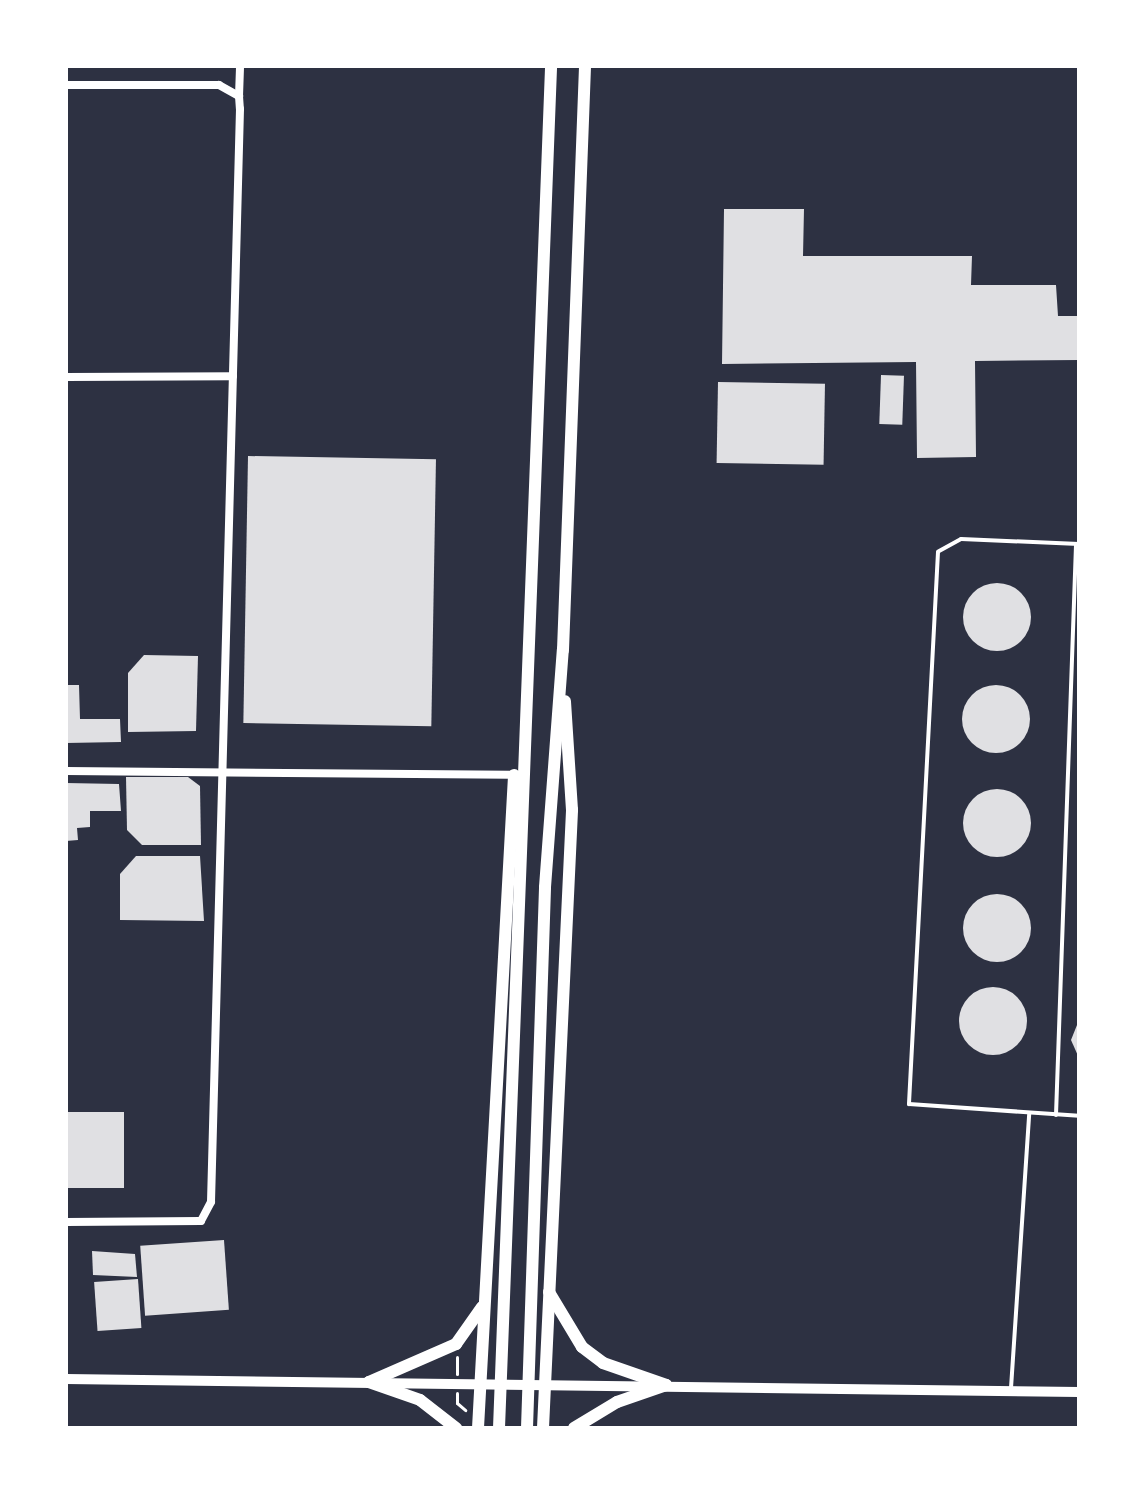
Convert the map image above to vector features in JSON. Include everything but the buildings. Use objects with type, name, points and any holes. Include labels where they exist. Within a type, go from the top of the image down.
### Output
[{"type":"main road","points":[[478,1428],[483,1305],[527,633],[551,66]]},
{"type":"main road","points":[[527,1428],[545,887],[563,650],[585,66]]},
{"type":"main road","points":[[543,1428],[572,810],[563,650]]},
{"type":"main road","points":[[499,1428],[521,886],[518,775]]},
{"type":"main road","points":[[549,1292],[582,1347],[603,1363],[666,1385]]},
{"type":"main road","points":[[369,1382],[456,1344],[483,1305]]},
{"type":"main road","points":[[369,1382],[420,1400],[456,1428]]},
{"type":"main road","points":[[574,1428],[617,1402],[666,1385]]},
{"type":"street","points":[[66,1222],[201,1221],[209,1213],[240,66]]},
{"type":"street","points":[[66,85],[219,85],[239,96]]},
{"type":"street","points":[[66,377],[233,376]]},
{"type":"street","points":[[66,771],[518,775]]},
{"type":"street","points":[[66,1379],[1079,1392]]},
{"type":"lane","points":[[1056,1115],[1077,544],[961,539],[938,552],[909,1104],[1029,1114],[1079,1116]]},
{"type":"lane","points":[[1011,1391],[1029,1114]]},
{"type":"path","points":[[457,1403],[470,1414]]}]
